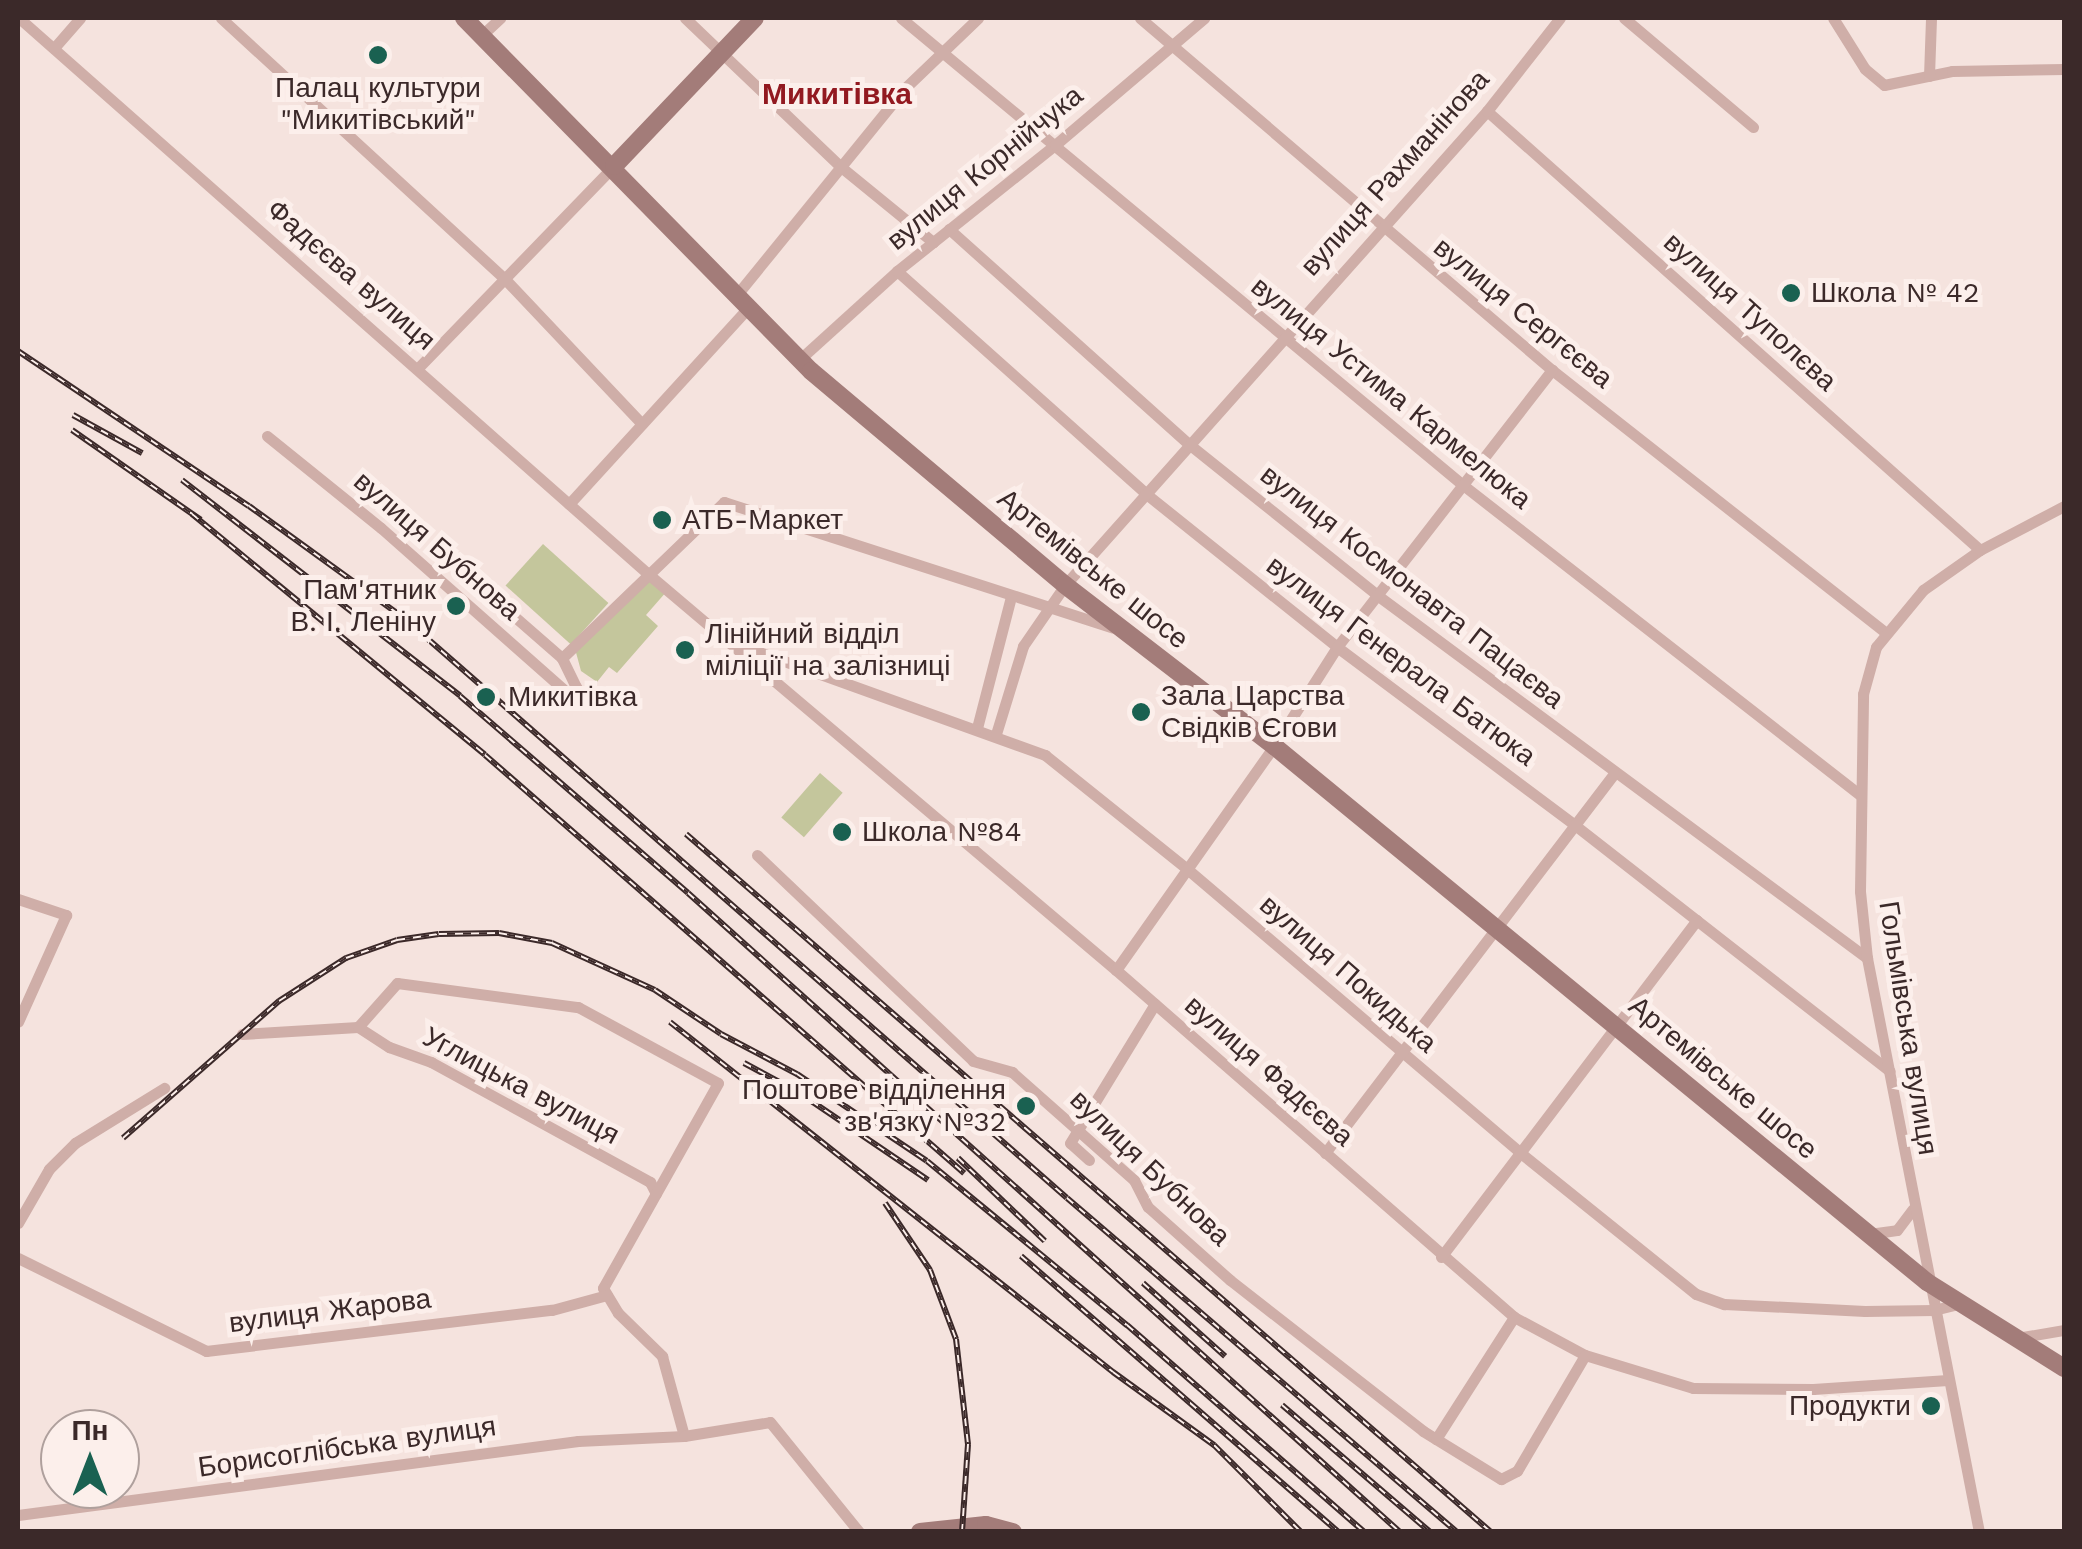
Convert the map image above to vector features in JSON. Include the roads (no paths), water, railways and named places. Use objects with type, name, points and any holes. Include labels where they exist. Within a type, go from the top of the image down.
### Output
[{"type":"main road","name":"Артемівське шосе","points":[[464,18],[614,166],[799,360],[1065,585],[1274,746],[1927,1282],[2064,1368]]},
{"type":"main road","points":[[614,166],[755,18]]},
{"type":"main road","points":[[920,1532],[974,1525],[1010,1530]]},
{"type":"street","name":"Фадєєва вулиця","points":[[19,18],[419,367],[647,573]]},
{"type":"street","points":[[54,48],[80,18]]},
{"type":"street","points":[[221,18],[503,277],[642,424]]},
{"type":"street","points":[[482,35],[500,18]]},
{"type":"street","points":[[685,18],[842,167],[933,242]]},
{"type":"street","name":"вулиця Устима Кармелюка","points":[[901,18],[1462,486],[1860,795]]},
{"type":"street","points":[[569,504],[642,424],[741,303],[904,89],[978,18]]},
{"type":"street","name":"вулиця Сергєєва","points":[[1140,18],[1380,227],[1552,370],[1885,632]]},
{"type":"street","name":"вулиця Корнійчука","points":[[799,360],[897,272],[1204,18]]},
{"type":"street","name":"вулиця Рахманінова","points":[[996,734],[1023,646],[1065,585],[1282,336],[1487,111],[1560,18]]},
{"type":"street","points":[[1624,18],[1753,126]]},
{"type":"street","points":[[1833,18],[1865,69],[1884,85],[1952,71],[2064,69]]},
{"type":"street","points":[[1929,76],[1931,18]]},
{"type":"street","name":"вулиця Туполєва","points":[[1487,111],[1980,550]]},
{"type":"street","points":[[419,367],[614,166]]},
{"type":"street","name":"вулиця Космонавта Пацаєва","points":[[949,230],[1190,445],[1377,595],[1867,958]]},
{"type":"street","name":"вулиця Генерала Батюка","points":[[897,272],[1145,494],[1337,647],[1576,826],[1890,1072]]},
{"type":"street","points":[[1116,970],[1274,746],[1337,647],[1552,370]]},
{"type":"street","name":"вулиця Бубнова","points":[[267,436],[382,528],[572,697],[576,687],[562,658]]},
{"type":"street","points":[[492,597],[562,658],[724,502],[1048,609],[1124,630]]},
{"type":"street","name":"Гольмівська вулиця","points":[[1979,1532],[1927,1282],[1867,958],[1861,904],[1863,694],[1869,664],[1885,632],[1923,590],[1980,550],[2064,506]]},
{"type":"street","name":"вулиця Фадєєва","points":[[647,573],[1116,970],[1514,1317],[1584,1355],[1693,1388],[1812,1389],[1948,1380]]},
{"type":"street","points":[[977,728],[1011,596]]},
{"type":"street","name":"вулиця Покидька","points":[[727,640],[802,670],[996,734],[1045,755],[1186,868],[1518,1151],[1696,1294],[1724,1304],[1934,1310],[1958,1304]]},
{"type":"street","points":[[1324,1153],[1404,1054],[1614,774]]},
{"type":"street","name":"вулиця Бубнова","points":[[758,855],[973,1061],[1012,1072],[1134,1180],[1148,1207],[1230,1280],[1436,1439],[1502,1478],[1518,1471],[1584,1355]]},
{"type":"street","points":[[18,899],[66,915],[18,1022]]},
{"type":"street","points":[[1441,1257],[1697,920]]},
{"type":"street","name":"Углицька вулиця","points":[[605,1292],[718,1083],[578,1007],[397,984],[358,1027],[390,1047],[431,1062],[650,1182],[656,1194]]},
{"type":"street","points":[[1088,1160],[1070,1143],[1155,1004]]},
{"type":"street","points":[[242,1034],[358,1027]]},
{"type":"street","points":[[18,1223],[50,1169],[75,1142],[164,1088]]},
{"type":"street","points":[[1869,1234],[1897,1230],[1913,1209]]},
{"type":"street","name":"вулиця Жарова","points":[[18,1258],[206,1351],[552,1310],[605,1292]]},
{"type":"street","points":[[605,1292],[618,1312],[662,1356],[684,1436]]},
{"type":"street","points":[[1436,1439],[1514,1317]]},
{"type":"street","points":[[2013,1339],[2064,1330]]},
{"type":"street","name":"Борисоглібська вулиця","points":[[18,1515],[578,1441],[684,1436],[770,1422],[860,1532]]},
{"type":"railway","points":[[18,351],[249,506],[405,619],[1067,1198],[1457,1532]]},
{"type":"railway","points":[[73,415],[142,453]]},
{"type":"railway","points":[[72,430],[201,520]]},
{"type":"railway","points":[[182,480],[460,696],[688,893],[1400,1532]]},
{"type":"railway","points":[[192,514],[485,755],[964,1173]]},
{"type":"railway","points":[[686,834],[1491,1532]]},
{"type":"railway","points":[[123,1138],[279,1001],[346,958],[397,940],[439,934],[499,933],[552,943],[655,990],[721,1034],[797,1074],[927,1161],[1127,1325],[1364,1532]]},
{"type":"railway","points":[[670,1022],[1113,1372],[1214,1445],[1301,1532]]},
{"type":"railway","points":[[744,1063],[798,1092],[928,1180]]},
{"type":"railway","points":[[958,1158],[1045,1241]]},
{"type":"railway","points":[[885,1203],[930,1270],[956,1339],[968,1444],[962,1532]]},
{"type":"railway","points":[[1021,1256],[1339,1532]]},
{"type":"railway","points":[[1143,1283],[1225,1356]]},
{"type":"railway","points":[[1282,1405],[1430,1532]]},
{"type":"place","name":"Палац культури \"Микитівський\"","points":[[378,55]]},
{"type":"place","name":"Школа № 42","points":[[1791,293]]},
{"type":"place","name":"АТБ-Маркет","points":[[662,520]]},
{"type":"place","name":"Пам'ятник В. І. Леніну","points":[[456,606]]},
{"type":"place","name":"Лінійний відділ міліції на залізниці","points":[[685,650]]},
{"type":"place","name":"Микитівка","points":[[486,697]]},
{"type":"place","name":"Зала Царства Свідків Єгови","points":[[1141,712]]},
{"type":"place","name":"Школа №84","points":[[842,832]]},
{"type":"place","name":"Поштове відділення зв'язку №32","points":[[1026,1106]]},
{"type":"place","name":"Продукти","points":[[1931,1406]]},
{"type":"district","name":"Микитівка","points":[[837,94]]}]
